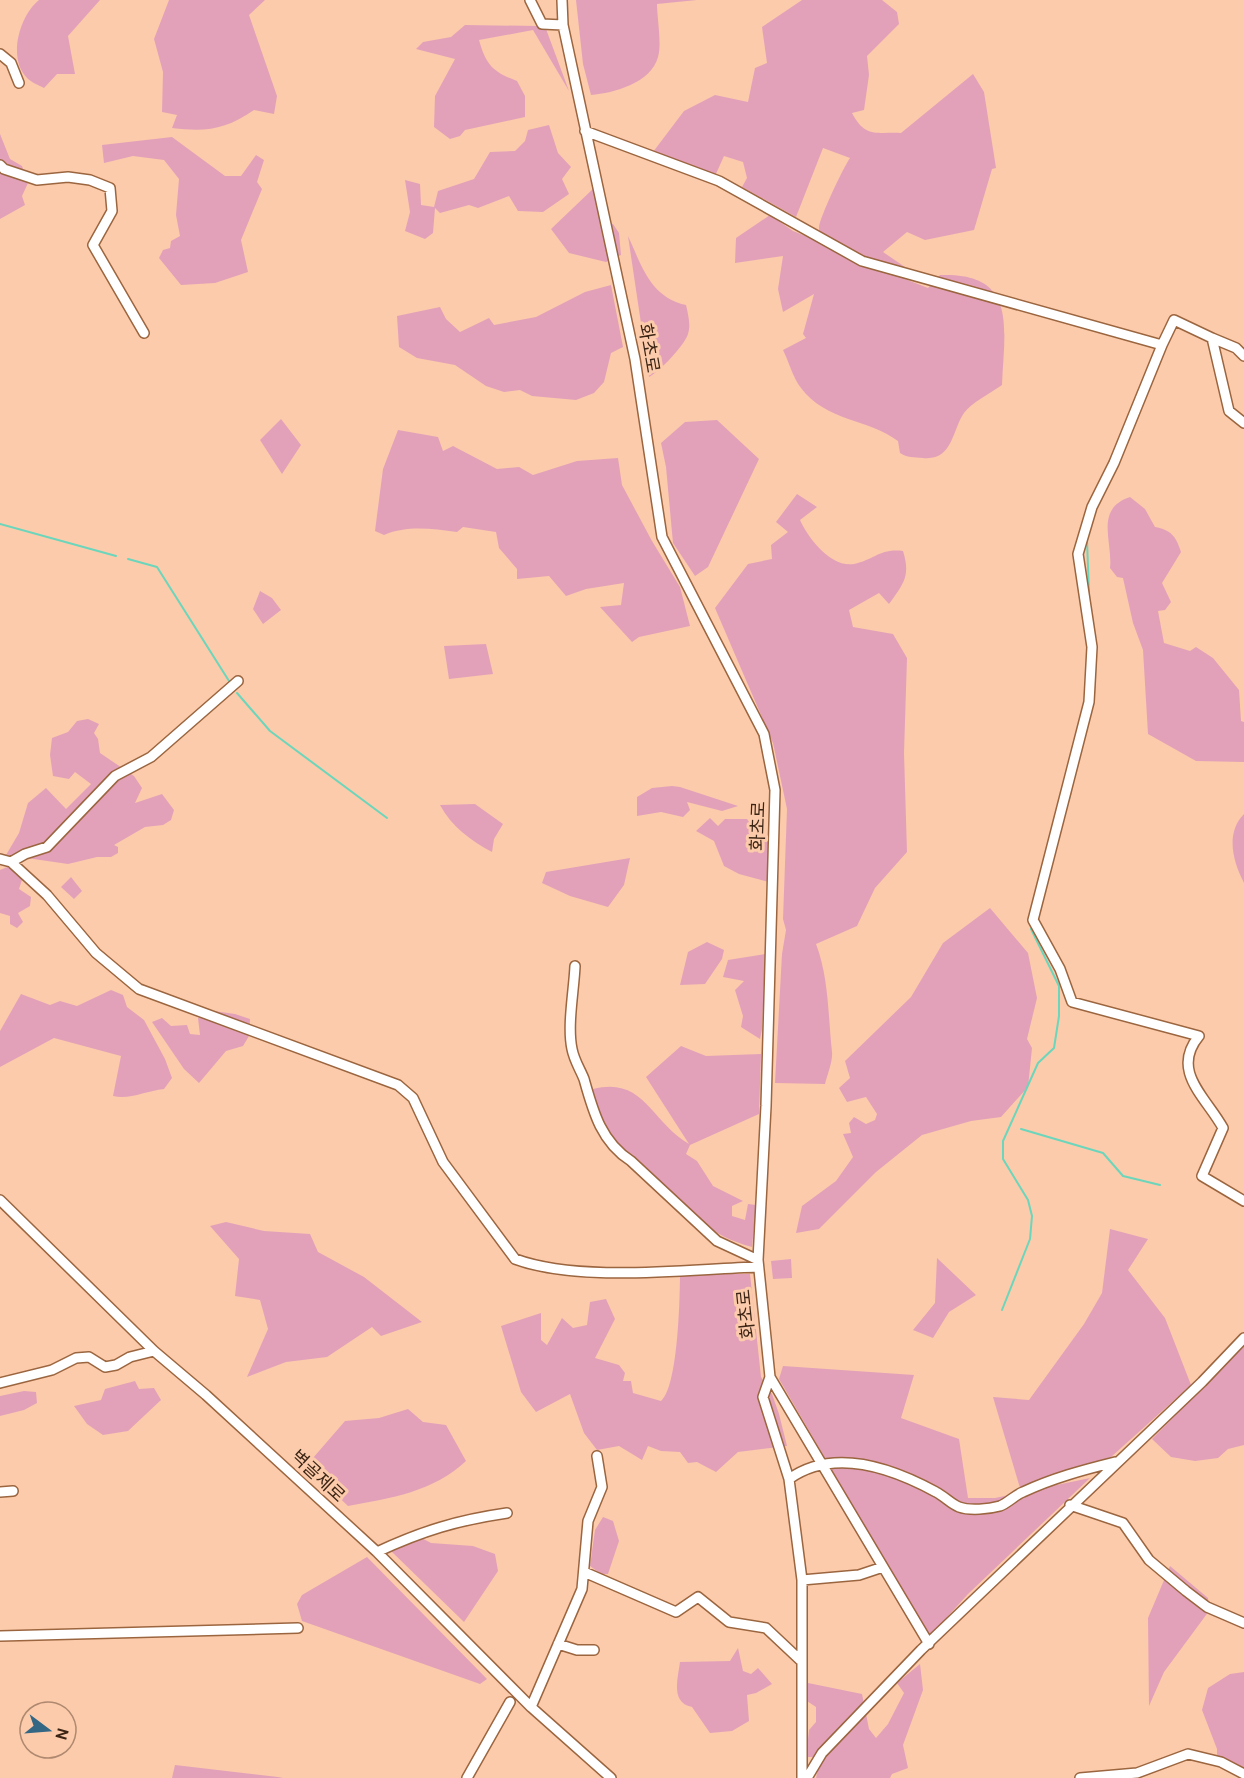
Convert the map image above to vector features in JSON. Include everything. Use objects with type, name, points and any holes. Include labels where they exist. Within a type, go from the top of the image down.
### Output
[{"type":"street","points":[[530,0],[542,24],[562,25]]},
{"type":"street","name":"화초로","points":[[562,0],[562,25],[603,200],[635,359],[662,537],[764,734],[775,790],[766,1094],[758,1264],[770,1377],[929,1644]]},
{"type":"street","points":[[0,54],[11,63],[19,83]]},
{"type":"street","points":[[585,131],[719,181],[862,261],[1162,345]]},
{"type":"street","points":[[0,165],[4,169],[37,180],[68,177],[90,180],[110,188],[112,211],[93,245],[144,333]]},
{"type":"street","points":[[1244,356],[1236,348],[1174,320],[1114,463],[1092,507],[1078,554],[1092,647],[1089,702],[1033,920],[1060,969],[1072,1002],[1199,1036],[1190,1048],[1187,1060],[1194,1087],[1223,1128],[1202,1176],[1244,1201]]},
{"type":"street","points":[[1212,338],[1229,411],[1244,423]]},
{"type":"street","points":[[11,862],[47,847],[115,776],[151,757],[238,681]]},
{"type":"street","points":[[0,859],[11,862],[47,896],[96,953],[138,989],[398,1085],[413,1098],[444,1162],[515,1260],[582,1273],[758,1264]]},
{"type":"street","points":[[575,966],[571,1048],[583,1078],[589,1103],[605,1135],[616,1151],[631,1161],[717,1241],[758,1264]]},
{"type":"street","name":"벽골제로","points":[[0,1200],[154,1352],[206,1395],[376,1552],[531,1707],[611,1778]]},
{"type":"street","points":[[807,1778],[822,1753],[929,1644],[1244,1338]]},
{"type":"street","points":[[0,1383],[52,1370],[76,1358],[89,1358],[105,1367],[116,1365],[130,1357],[154,1352]]},
{"type":"street","points":[[770,1377],[763,1397],[789,1479],[802,1581],[801,1778]]},
{"type":"street","points":[[531,1707],[582,1589],[588,1521],[602,1486],[597,1456]]},
{"type":"street","points":[[789,1479],[806,1467],[863,1464],[902,1475],[938,1492],[959,1507],[981,1509],[1001,1506],[1020,1493],[1062,1476],[1118,1461]]},
{"type":"street","points":[[0,1492],[14,1491]]},
{"type":"street","points":[[1070,1505],[1123,1522],[1149,1560],[1186,1591],[1207,1606],[1244,1623]]},
{"type":"street","points":[[376,1552],[416,1533],[459,1520],[507,1513]]},
{"type":"street","points":[[802,1581],[859,1575],[883,1567]]},
{"type":"street","points":[[584,1572],[676,1612],[698,1597],[729,1622],[765,1628],[800,1660]]},
{"type":"street","points":[[0,1636],[298,1628]]},
{"type":"street","points":[[558,1644],[577,1650],[594,1650]]},
{"type":"street","points":[[466,1778],[510,1702]]},
{"type":"street","points":[[1080,1778],[1137,1773],[1188,1754],[1221,1762],[1244,1774]]},
{"type":"shaded area","points":[[39,0],[100,0],[68,36],[75,74],[57,74],[44,88],[29,79],[21,70],[17,48],[18,37],[26,16]]},
{"type":"shaded area","points":[[169,0],[265,0],[249,15],[277,96],[274,114],[254,110],[234,122],[215,128],[195,130],[172,128],[177,115],[162,112],[163,72],[154,39]]},
{"type":"shaded area","points":[[576,0],[697,0],[657,4],[660,45],[654,66],[648,74],[630,85],[610,92],[591,95],[583,64]]},
{"type":"shaded area","points":[[802,0],[882,0],[897,12],[899,24],[867,56],[869,75],[864,110],[852,113],[867,130],[878,133],[901,133],[973,74],[984,92],[996,168],[992,169],[974,230],[925,240],[907,232],[883,252],[905,267],[905,279],[928,288],[940,275],[965,277],[983,283],[995,294],[1001,308],[1004,325],[1002,385],[967,409],[946,450],[933,458],[903,455],[900,453],[898,441],[874,428],[822,407],[811,399],[798,384],[783,350],[806,338],[803,334],[814,294],[783,312],[778,289],[783,256],[735,263],[736,238],[770,215],[793,231],[821,242],[820,222],[832,192],[850,158],[823,148],[796,217],[742,187],[747,178],[743,162],[724,156],[715,176],[653,152],[684,111],[715,95],[748,102],[755,68],[767,63],[762,27]]},
{"type":"shaded area","points":[[465,25],[537,26],[546,29],[569,91],[533,30],[479,40],[488,62],[496,71],[517,81],[525,96],[525,117],[465,130],[460,136],[450,139],[434,127],[435,96],[455,59],[416,49],[423,42],[451,37]]},
{"type":"shaded area","points":[[549,125],[558,153],[571,167],[562,179],[569,194],[543,212],[518,211],[509,196],[478,208],[469,205],[440,213],[435,208],[433,233],[425,239],[405,231],[410,212],[405,180],[420,184],[421,205],[434,207],[438,191],[474,179],[490,152],[515,151],[525,141],[528,130]]},
{"type":"shaded area","points":[[0,134],[10,159],[22,166],[28,183],[22,196],[25,205],[0,219]]},
{"type":"shaded area","points":[[172,137],[225,176],[241,176],[256,155],[264,160],[257,182],[262,189],[241,240],[248,272],[215,283],[181,285],[159,258],[163,250],[170,248],[171,241],[180,236],[176,215],[179,179],[164,160],[133,156],[104,163],[102,145]]},
{"type":"shaded area","points":[[596,186],[603,222],[613,224],[619,233],[621,255],[606,262],[569,253],[551,229]]},
{"type":"shaded area","points":[[628,236],[649,279],[664,295],[686,305],[689,320],[688,334],[682,345],[665,364],[649,377]]},
{"type":"shaded area","points":[[611,285],[623,347],[611,353],[604,382],[594,393],[576,400],[532,396],[520,390],[504,392],[486,386],[455,365],[417,358],[399,347],[397,316],[440,307],[446,319],[460,332],[489,318],[494,325],[536,317],[585,292]]},
{"type":"shaded area","points":[[281,419],[301,445],[282,474],[260,440]]},
{"type":"shaded area","points":[[717,420],[759,459],[708,567],[695,576],[673,543],[666,467],[661,443],[685,422]]},
{"type":"shaded area","points":[[398,430],[438,437],[443,451],[453,446],[497,469],[519,467],[533,475],[577,461],[618,458],[622,485],[680,587],[690,626],[639,637],[632,642],[600,607],[621,605],[624,583],[586,589],[566,596],[549,576],[517,579],[517,569],[499,548],[496,532],[463,527],[457,532],[411,529],[384,535],[375,531],[383,469]]},
{"type":"shaded area","points":[[797,494],[817,507],[800,520],[815,543],[829,557],[845,564],[854,564],[888,551],[903,551],[906,567],[902,585],[889,604],[879,593],[849,610],[853,627],[893,634],[907,658],[904,753],[907,852],[875,888],[857,926],[816,944],[826,984],[832,1052],[825,1084],[775,1083],[782,954],[786,930],[783,919],[787,809],[773,743],[715,608],[748,564],[772,559],[771,545],[788,532],[776,522]]},
{"type":"shaded area","points":[[1130,497],[1145,509],[1155,527],[1172,535],[1181,552],[1162,583],[1171,602],[1165,610],[1158,611],[1164,643],[1190,651],[1196,647],[1213,658],[1239,690],[1241,721],[1244,722],[1244,762],[1196,761],[1148,734],[1143,650],[1133,623],[1123,578],[1117,577],[1110,568],[1109,518],[1112,509],[1119,502]]},
{"type":"shaded area","points":[[260,591],[272,598],[281,610],[263,624],[253,609]]},
{"type":"shaded area","points":[[486,644],[493,674],[449,679],[444,646]]},
{"type":"shaded area","points":[[88,719],[99,724],[94,733],[98,739],[100,753],[134,776],[142,788],[135,803],[162,794],[174,810],[171,820],[163,825],[145,827],[114,845],[118,847],[118,853],[111,857],[97,857],[68,864],[6,855],[19,833],[28,803],[46,788],[66,809],[91,784],[75,772],[69,779],[53,776],[50,755],[52,738],[68,732],[77,721]]},
{"type":"shaded area","points":[[672,786],[738,806],[722,811],[687,802],[690,810],[683,817],[661,812],[637,816],[637,797],[652,788]]},
{"type":"shaded area","points":[[475,804],[503,824],[494,839],[492,852],[462,832],[440,805]]},
{"type":"shaded area","points":[[1244,814],[1244,883],[1234,857],[1233,839],[1234,830]]},
{"type":"shaded area","points":[[710,818],[718,826],[725,819],[747,819],[759,836],[769,838],[769,882],[739,874],[724,866],[714,841],[696,831]]},
{"type":"shaded area","points":[[630,858],[624,885],[608,907],[570,896],[542,883],[546,872]]},
{"type":"shaded area","points":[[10,866],[23,877],[19,889],[31,897],[30,906],[18,913],[23,922],[17,928],[10,924],[10,916],[0,913],[0,870]]},
{"type":"shaded area","points":[[71,877],[82,891],[74,899],[61,887]]},
{"type":"shaded area","points":[[990,908],[1028,953],[1037,998],[1027,1039],[1032,1048],[1028,1087],[1001,1117],[971,1121],[922,1135],[876,1172],[819,1229],[796,1233],[802,1206],[836,1181],[853,1157],[843,1134],[851,1133],[849,1123],[854,1117],[866,1124],[875,1120],[877,1114],[866,1097],[847,1102],[839,1088],[850,1078],[845,1061],[911,997],[943,943]]},
{"type":"shaded area","points":[[707,942],[724,950],[722,959],[705,984],[680,985],[688,952]]},
{"type":"shaded area","points":[[765,954],[760,1039],[741,1027],[743,1016],[735,990],[744,981],[723,977],[728,960]]},
{"type":"shaded area","points":[[111,990],[123,995],[127,1007],[144,1020],[165,1059],[172,1078],[164,1089],[131,1096],[113,1096],[121,1056],[54,1038],[0,1067],[0,1031],[21,994],[50,1005],[60,1001],[77,1006]]},
{"type":"shaded area","points":[[214,1011],[250,1019],[249,1036],[243,1046],[226,1051],[199,1083],[184,1069],[152,1022],[162,1018],[171,1026],[187,1025],[190,1034],[200,1035],[198,1018]]},
{"type":"shaded area","points":[[681,1046],[706,1056],[761,1054],[759,1114],[690,1145],[686,1154],[697,1161],[713,1186],[743,1201],[732,1206],[732,1216],[745,1220],[748,1204],[756,1205],[752,1247],[713,1230],[683,1206],[646,1167],[612,1137],[605,1128],[595,1100],[593,1089],[610,1087],[624,1089],[646,1103],[665,1124],[689,1144],[646,1077]]},
{"type":"shaded area","points":[[226,1222],[264,1231],[310,1234],[318,1252],[364,1277],[422,1322],[381,1336],[372,1327],[327,1357],[286,1362],[247,1377],[268,1329],[260,1300],[235,1296],[239,1259],[210,1226]]},
{"type":"shaded area","points":[[1110,1229],[1148,1239],[1128,1270],[1165,1318],[1191,1385],[1111,1457],[1020,1488],[993,1397],[1029,1400],[1084,1324],[1102,1293]]},
{"type":"shaded area","points":[[937,1258],[976,1295],[949,1312],[933,1338],[913,1330],[935,1303]]},
{"type":"shaded area","points":[[791,1259],[792,1278],[773,1279],[771,1261]]},
{"type":"shaded area","points":[[680,1274],[750,1274],[761,1377],[772,1394],[787,1446],[738,1452],[716,1472],[697,1462],[688,1463],[680,1452],[661,1451],[648,1446],[642,1460],[619,1446],[597,1450],[584,1433],[570,1394],[536,1412],[521,1392],[501,1326],[541,1313],[541,1340],[547,1345],[562,1318],[573,1328],[587,1325],[590,1302],[606,1299],[615,1319],[595,1358],[619,1365],[625,1373],[623,1381],[631,1381],[633,1393],[661,1401],[667,1393],[674,1361]]},
{"type":"shaded area","points":[[1244,1346],[1244,1445],[1228,1449],[1218,1458],[1195,1461],[1171,1457],[1152,1439]]},
{"type":"shaded area","points":[[783,1366],[914,1375],[901,1418],[959,1439],[968,1498],[995,1498],[1090,1478],[968,1594],[929,1637],[779,1379]]},
{"type":"shaded area","points":[[135,1381],[139,1389],[154,1388],[161,1400],[128,1431],[103,1435],[87,1424],[74,1406],[101,1400],[105,1389]]},
{"type":"shaded area","points":[[24,1391],[36,1392],[37,1403],[24,1410],[0,1416],[0,1396]]},
{"type":"shaded area","points":[[408,1409],[423,1422],[446,1425],[466,1461],[453,1472],[426,1487],[348,1506],[306,1466],[345,1421],[379,1418]]},
{"type":"shaded area","points":[[603,1517],[613,1521],[619,1541],[608,1574],[601,1574],[590,1566],[595,1530]]},
{"type":"shaded area","points":[[418,1536],[431,1543],[473,1546],[495,1554],[498,1571],[464,1622],[391,1551]]},
{"type":"shaded area","points":[[367,1557],[487,1679],[480,1684],[302,1621],[297,1604],[302,1595]]},
{"type":"shaded area","points":[[1170,1566],[1208,1598],[1209,1611],[1164,1672],[1149,1706],[1148,1618]]},
{"type":"shaded area","points":[[738,1648],[743,1671],[751,1674],[758,1668],[772,1684],[747,1695],[749,1721],[732,1731],[710,1733],[692,1707],[685,1705],[678,1695],[680,1662],[730,1661]]},
{"type":"shaded area","points":[[920,1664],[923,1690],[903,1745],[908,1768],[892,1774],[890,1778],[816,1778],[821,1757],[806,1757],[809,1730],[816,1722],[816,1707],[807,1701],[808,1683],[862,1694],[869,1729],[876,1738],[888,1724],[904,1693],[897,1683]]},
{"type":"shaded area","points":[[1244,1672],[1244,1769],[1217,1756],[1217,1749],[1202,1710],[1208,1688],[1230,1674]]},
{"type":"shaded area","points":[[175,1765],[278,1777],[283,1778],[172,1778]]},
{"type":"waterway","points":[[1104,492],[1118,465]]},
{"type":"waterway","points":[[0,524],[116,556]]},
{"type":"waterway","points":[[1087,540],[1089,594]]},
{"type":"waterway","points":[[128,559],[157,567],[229,681]]},
{"type":"waterway","points":[[1094,695],[1096,653]]},
{"type":"waterway","points":[[237,693],[270,731],[387,818]]},
{"type":"waterway","points":[[1066,809],[1071,792]]},
{"type":"waterway","points":[[1002,1310],[1030,1239],[1032,1216],[1028,1200],[1003,1159],[1003,1141],[1038,1063],[1054,1048],[1059,1016],[1059,986],[1031,929]]},
{"type":"waterway","points":[[1021,1129],[1103,1153],[1123,1176],[1160,1185]]}]
